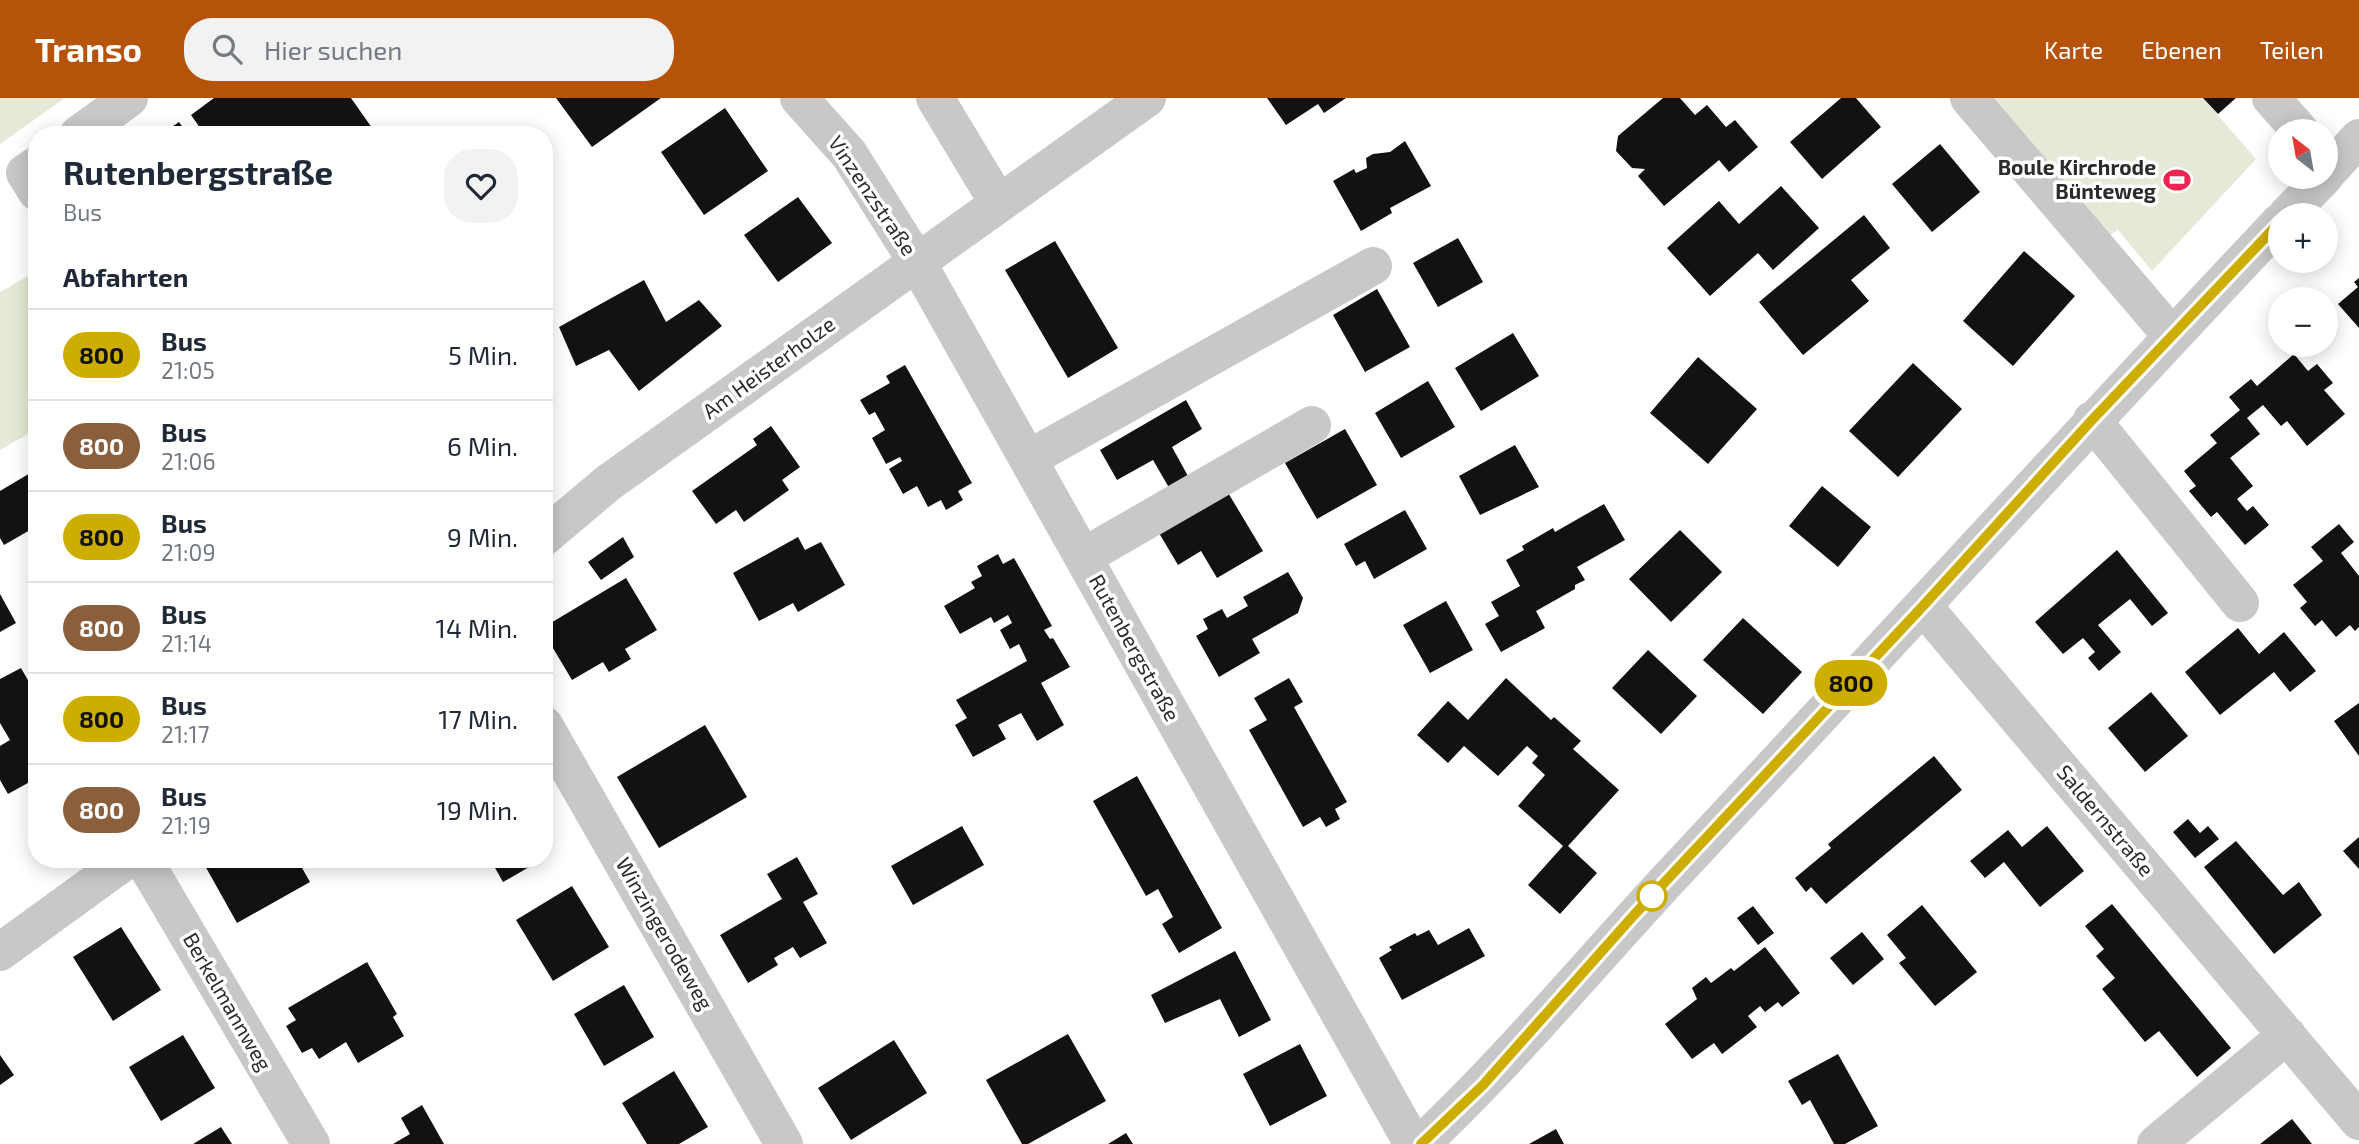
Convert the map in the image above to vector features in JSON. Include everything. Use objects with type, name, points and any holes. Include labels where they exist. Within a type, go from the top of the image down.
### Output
[{"type":"street","points":[[91,126],[130,98]]},
{"type":"street","name":"Vinzenzstraße","points":[[799,98],[849,154],[917,262]]},
{"type":"street","points":[[935,98],[999,204]]},
{"type":"street","name":"Am Heisterholze","points":[[553,529],[608,483],[1147,98]]},
{"type":"street","points":[[1969,98],[2172,337]]},
{"type":"street","points":[[2271,98],[2289,119]]},
{"type":"street","points":[[2338,159],[2359,138]]},
{"type":"street","points":[[2298,203],[2310,189]]},
{"type":"street","points":[[1422,1144],[1483,1085],[1634,915],[1923,606],[2092,420],[2268,235]]},
{"type":"street","name":"Rutenbergstraße","points":[[917,262],[1413,1144]]},
{"type":"street","points":[[1028,459],[1373,266]]},
{"type":"street","points":[[2092,420],[2240,603]]},
{"type":"street","points":[[1083,557],[1312,425]]},
{"type":"street","name":"Saldernstraße","points":[[1923,606],[2359,1121]]},
{"type":"street","name":"Winzingerodeweg","points":[[553,741],[784,1144]]},
{"type":"street","points":[[0,952],[116,868]]},
{"type":"street","name":"Berkelmannweg","points":[[148,868],[310,1144]]},
{"type":"street","points":[[2156,1144],[2287,1035]]},
{"type":"green space","points":[[0,98],[65,98],[0,144]]},
{"type":"green space","points":[[1986,98],[2203,98],[2256,159],[2152,271],[2118,230],[2107,237]]},
{"type":"green space","points":[[28,276],[28,434],[0,450],[0,292]]},
{"type":"building","points":[[214,98],[351,98],[371,126],[199,126],[191,115]]},
{"type":"building","points":[[556,98],[661,98],[592,147]]},
{"type":"building","points":[[1267,98],[1346,98],[1324,113],[1318,104],[1286,125]]},
{"type":"building","points":[[1663,98],[1680,98],[1695,115],[1707,105],[1726,127],[1735,120],[1758,147],[1729,172],[1719,160],[1664,206],[1638,176],[1645,169],[1632,168],[1616,151],[1618,136]]},
{"type":"building","points":[[1841,98],[1856,98],[1881,127],[1822,179],[1790,142]]},
{"type":"building","points":[[2203,98],[2236,98],[2218,114]]},
{"type":"building","points":[[725,108],[768,171],[704,215],[661,152]]},
{"type":"building","points":[[1405,141],[1431,186],[1390,208],[1392,213],[1361,231],[1333,181],[1354,169],[1356,173],[1367,168],[1366,158],[1373,154],[1390,152]]},
{"type":"building","points":[[1940,144],[1980,192],[1932,232],[1892,184]]},
{"type":"building","points":[[1781,186],[1819,228],[1773,270],[1758,253],[1710,296],[1667,248],[1719,201],[1739,224]]},
{"type":"building","points":[[798,197],[832,243],[778,282],[744,235]]},
{"type":"building","points":[[1864,215],[1890,248],[1851,280],[1869,301],[1803,355],[1759,302]]},
{"type":"building","points":[[1458,238],[1483,282],[1438,307],[1413,263]]},
{"type":"building","points":[[1055,241],[1118,348],[1068,378],[1005,270]]},
{"type":"building","points":[[2024,251],[2075,296],[2013,366],[1963,321]]},
{"type":"building","points":[[2359,278],[2359,328],[2338,304],[2358,287],[2354,282]]},
{"type":"building","points":[[644,280],[666,322],[699,300],[722,326],[639,391],[609,350],[576,366],[559,327]]},
{"type":"building","points":[[1377,289],[1410,347],[1365,372],[1333,315]]},
{"type":"building","points":[[1513,333],[1539,376],[1481,411],[1455,368]]},
{"type":"building","points":[[1698,357],[1757,409],[1708,464],[1650,413]]},
{"type":"building","points":[[2291,357],[2296,357],[2308,371],[2317,364],[2333,383],[2324,390],[2345,414],[2307,446],[2287,421],[2281,426],[2263,405],[2247,418],[2260,434],[2230,458],[2253,486],[2237,499],[2247,511],[2253,506],[2269,525],[2245,545],[2217,512],[2211,517],[2189,491],[2196,486],[2184,471],[2217,443],[2210,435],[2240,410],[2229,397],[2251,379],[2257,386]]},
{"type":"building","points":[[1913,363],[1962,409],[1898,477],[1849,431]]},
{"type":"building","points":[[905,365],[972,483],[958,491],[963,500],[946,510],[941,500],[928,507],[917,486],[903,494],[889,469],[902,461],[900,457],[886,464],[872,438],[885,430],[875,412],[869,415],[860,400],[890,383],[886,376]]},
{"type":"building","points":[[1428,381],[1455,427],[1401,458],[1375,413]]},
{"type":"building","points":[[1186,400],[1202,429],[1172,447],[1194,487],[1175,498],[1153,460],[1117,480],[1100,450]]},
{"type":"building","points":[[771,426],[800,467],[782,480],[789,490],[744,522],[736,510],[716,524],[692,491],[757,445],[753,439]]},
{"type":"building","points":[[1345,429],[1377,485],[1317,519],[1285,463]]},
{"type":"building","points":[[1515,445],[1539,487],[1480,515],[1459,476]]},
{"type":"building","points":[[28,474],[28,531],[4,545],[0,538],[0,491]]},
{"type":"building","points":[[1822,486],[1871,527],[1838,567],[1789,526]]},
{"type":"building","points":[[1227,491],[1263,551],[1217,578],[1201,551],[1178,565],[1159,533]]},
{"type":"building","points":[[1604,504],[1625,540],[1577,567],[1585,580],[1575,585],[1575,589],[1536,611],[1545,628],[1501,652],[1485,624],[1499,616],[1491,602],[1520,586],[1506,560],[1524,550],[1522,546],[1553,528],[1555,532]]},
{"type":"building","points":[[1405,510],[1427,549],[1374,579],[1365,561],[1356,566],[1344,544]]},
{"type":"building","points":[[2339,524],[2354,542],[2341,553],[2359,576],[2359,627],[2355,631],[2350,625],[2336,637],[2322,620],[2315,626],[2300,608],[2307,602],[2293,585],[2323,561],[2311,547]]},
{"type":"building","points":[[1680,530],[1722,572],[1671,622],[1629,579]]},
{"type":"building","points":[[623,537],[634,557],[601,580],[588,562]]},
{"type":"building","points":[[798,537],[805,550],[821,542],[845,585],[798,612],[793,603],[759,621],[733,573]]},
{"type":"building","points":[[2117,550],[2168,613],[2152,626],[2130,599],[2098,625],[2121,652],[2099,671],[2088,658],[2095,652],[2083,638],[2063,654],[2035,622]]},
{"type":"building","points":[[998,554],[1003,564],[1014,558],[1052,626],[1044,630],[1050,639],[1053,638],[1070,667],[1041,683],[1064,725],[1037,741],[1021,713],[998,725],[1006,739],[973,757],[955,725],[967,718],[956,700],[1027,661],[1019,644],[1010,649],[1000,630],[1012,623],[1008,615],[994,623],[991,617],[960,634],[944,606],[975,588],[971,582],[982,576],[977,566]]},
{"type":"building","points":[[1288,572],[1303,598],[1298,613],[1252,639],[1260,653],[1219,677],[1196,636],[1208,629],[1203,619],[1222,609],[1227,618],[1248,606],[1243,597]]},
{"type":"building","points":[[626,578],[657,630],[625,649],[631,659],[609,672],[603,662],[572,680],[553,648],[553,622]]},
{"type":"building","points":[[0,594],[16,623],[0,632]]},
{"type":"building","points":[[1446,601],[1473,650],[1430,673],[1403,625]]},
{"type":"building","points":[[1743,618],[1802,672],[1763,714],[1703,660]]},
{"type":"building","points":[[2238,628],[2259,654],[2284,632],[2316,671],[2290,692],[2274,672],[2220,715],[2185,672]]},
{"type":"building","points":[[1648,650],[1697,696],[1661,734],[1612,688]]},
{"type":"building","points":[[21,668],[28,680],[28,783],[8,794],[0,780],[0,746],[10,740],[0,723],[0,679]]},
{"type":"building","points":[[1289,678],[1303,702],[1294,707],[1347,802],[1335,809],[1340,819],[1326,827],[1320,817],[1303,827],[1249,730],[1267,720],[1254,698]]},
{"type":"building","points":[[1506,678],[1551,720],[1554,717],[1581,741],[1573,749],[1619,790],[1568,846],[1597,873],[1560,914],[1528,885],[1563,846],[1518,806],[1545,775],[1532,763],[1538,756],[1527,746],[1498,776],[1464,746],[1448,763],[1417,735],[1448,701],[1468,720]]},
{"type":"building","points":[[2151,692],[2188,736],[2145,772],[2108,728]]},
{"type":"building","points":[[2359,703],[2359,756],[2334,721]]},
{"type":"building","points":[[705,725],[747,797],[659,848],[617,777]]},
{"type":"building","points":[[1934,756],[1962,790],[1826,904],[1811,887],[1806,892],[1795,878],[1831,848],[1828,844]]},
{"type":"building","points":[[1137,776],[1222,928],[1179,953],[1162,924],[1173,917],[1158,889],[1146,896],[1093,801]]},
{"type":"building","points":[[2188,819],[2200,833],[2208,826],[2219,839],[2195,858],[2173,832]]},
{"type":"building","points":[[962,826],[984,865],[913,905],[891,866]]},
{"type":"building","points":[[2047,826],[2084,871],[2040,907],[2004,862],[1985,878],[1970,861],[2008,830],[2022,847]]},
{"type":"building","points":[[2359,837],[2359,869],[2343,851]]},
{"type":"building","points":[[2236,841],[2283,895],[2299,882],[2322,915],[2274,954],[2204,867]]},
{"type":"building","points":[[797,857],[818,894],[803,902],[827,943],[800,958],[793,947],[774,958],[778,965],[748,983],[720,935],[782,899],[767,874]]},
{"type":"building","points":[[206,868],[302,868],[310,882],[237,923]]},
{"type":"building","points":[[495,868],[527,868],[503,882]]},
{"type":"building","points":[[572,886],[609,947],[553,981],[516,920]]},
{"type":"building","points":[[2112,904],[2231,1048],[2197,1077],[2159,1031],[2145,1042],[2102,989],[2115,978],[2096,956],[2104,949],[2085,926]]},
{"type":"building","points":[[1922,905],[1977,972],[1935,1006],[1899,963],[1906,958],[1887,935]]},
{"type":"building","points":[[1753,906],[1774,933],[1758,945],[1737,918]]},
{"type":"building","points":[[121,927],[161,990],[113,1021],[73,957]]},
{"type":"building","points":[[1469,928],[1485,956],[1402,1000],[1379,958],[1392,950],[1389,947],[1415,933],[1417,936],[1429,930],[1438,945]]},
{"type":"building","points":[[1862,932],[1884,959],[1853,985],[1830,958]]},
{"type":"building","points":[[1765,947],[1800,993],[1782,1007],[1778,1002],[1765,1012],[1760,1006],[1748,1016],[1757,1027],[1722,1054],[1714,1043],[1692,1059],[1665,1024],[1697,999],[1692,988],[1706,977],[1711,983],[1731,968],[1734,971]]},
{"type":"building","points":[[1235,951],[1271,1020],[1239,1037],[1220,999],[1165,1023],[1151,995]]},
{"type":"building","points":[[367,962],[397,1014],[393,1017],[404,1036],[358,1063],[346,1042],[319,1059],[312,1048],[302,1053],[286,1026],[296,1020],[288,1008]]},
{"type":"building","points":[[624,985],[654,1037],[604,1066],[574,1014]]},
{"type":"building","points":[[1068,1034],[1106,1101],[1028,1144],[1022,1144],[986,1080]]},
{"type":"building","points":[[183,1035],[215,1088],[161,1121],[129,1067]]},
{"type":"building","points":[[894,1040],[927,1093],[851,1140],[818,1088]]},
{"type":"building","points":[[1300,1044],[1327,1096],[1270,1126],[1243,1074]]},
{"type":"building","points":[[1838,1054],[1878,1126],[1845,1144],[1834,1144],[1810,1100],[1802,1105],[1788,1081]]},
{"type":"building","points":[[0,1055],[14,1075],[0,1085]]},
{"type":"building","points":[[674,1071],[708,1127],[679,1144],[647,1144],[622,1103]]},
{"type":"building","points":[[422,1105],[444,1144],[393,1144],[410,1134],[401,1118]]},
{"type":"building","points":[[2292,1119],[2312,1144],[2260,1144]]},
{"type":"building","points":[[221,1127],[232,1144],[193,1144]]},
{"type":"building","points":[[1556,1129],[1564,1144],[1529,1144]]},
{"type":"building","points":[[1126,1133],[1133,1144],[1108,1144]]},
{"type":"bus line","name":"800","points":[[1421,1144],[1483,1085],[1634,915],[1923,606],[2092,420],[2268,235]]},
{"type":"place","name":"Boule Kirchrode Bünteweg","points":[[2177,180]]}]
